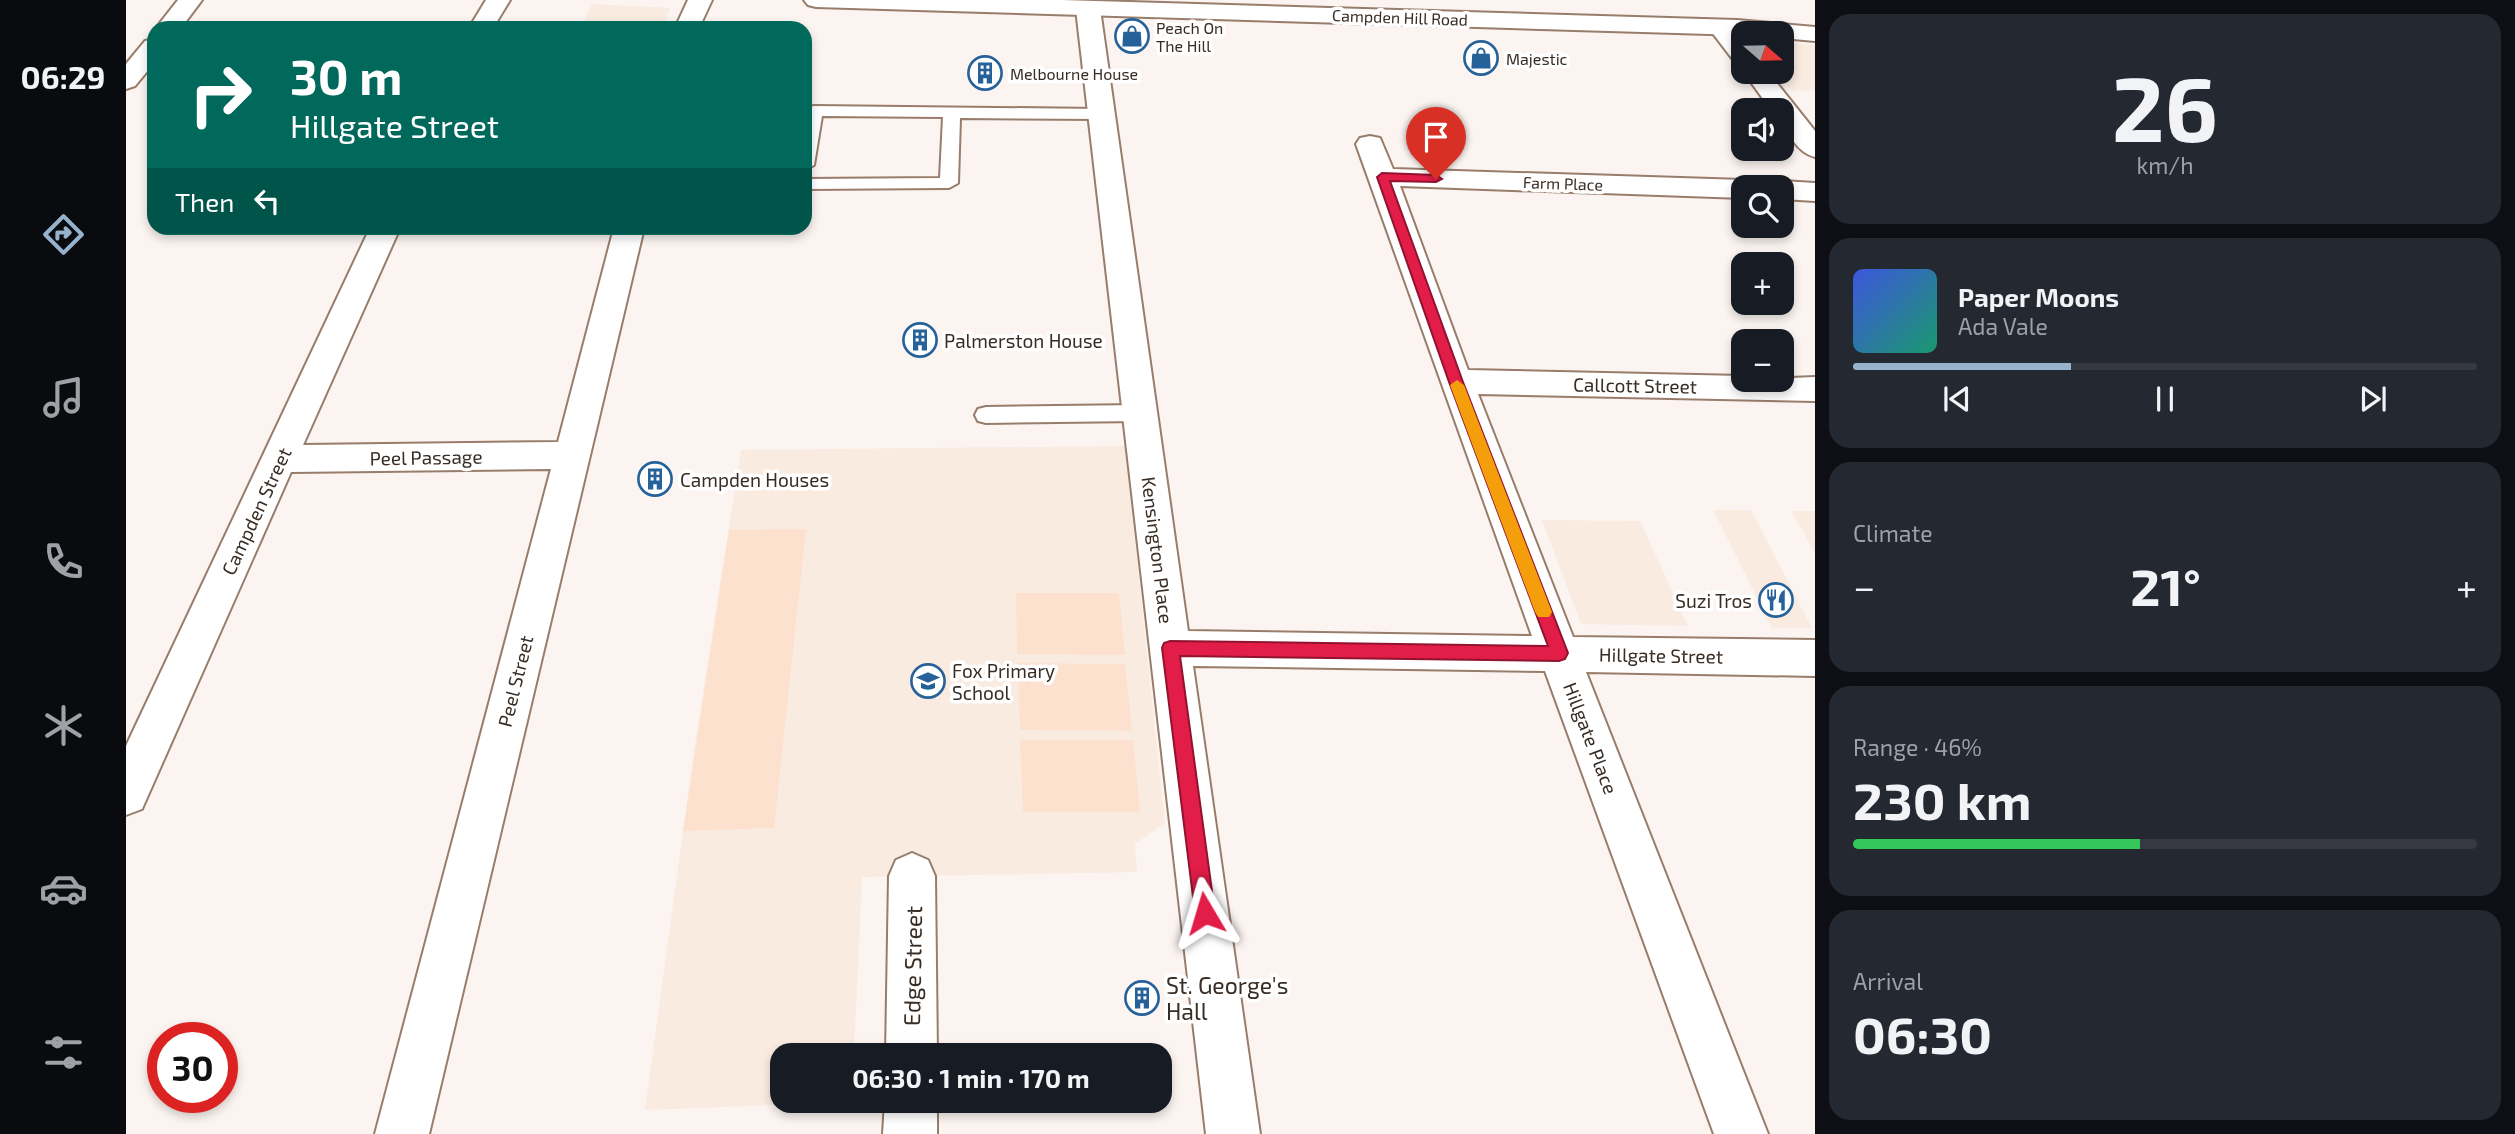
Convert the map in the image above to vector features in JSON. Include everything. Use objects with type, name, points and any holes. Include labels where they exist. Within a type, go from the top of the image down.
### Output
[{"type":"street","points":[[174,21],[190,0]]},
{"type":"street","points":[[485,21],[498,0]]},
{"type":"street","points":[[690,21],[700,0]]},
{"type":"street","name":"Campden Hill Road","points":[[816,0],[1047,4],[1088,9],[1729,27],[1815,34]]},
{"type":"street","points":[[1717,0],[1731,31]]},
{"type":"street","name":"Kensington Place","points":[[1088,9],[1233,1134]]},
{"type":"street","points":[[126,81],[147,55]]},
{"type":"street","points":[[1764,84],[1815,149]]},
{"type":"street","name":"Farm Place","points":[[1376,161],[1731,188]]},
{"type":"street","name":"Hillgate Place","points":[[1376,161],[1456,382],[1741,1134]]},
{"type":"street","points":[[1794,191],[1815,192]]},
{"type":"street","name":"Campden Street","points":[[126,794],[382,235]]},
{"type":"street","name":"Peel Street","points":[[402,1134],[627,235]]},
{"type":"street","name":"Callcott Street","points":[[1456,382],[1815,389]]},
{"type":"street","name":"Peel Passage","points":[[279,459],[572,456]]},
{"type":"street","name":"Hillgate Street","points":[[1170,648],[1815,658]]},
{"type":"street","name":"Edge Street","points":[[911,1043],[912,876]]},
{"type":"street","points":[[910,1134],[911,1113]]},
{"type":"lane","points":[[812,123],[814,111],[1101,114]]},
{"type":"lane","points":[[812,184],[949,183],[952,112]]},
{"type":"lane","points":[[986,415],[1140,413]]},
{"type":"shaded area","points":[[592,4],[670,8],[665,21],[584,21]]},
{"type":"shaded area","points":[[1794,44],[1815,45],[1815,90],[1792,91],[1786,84],[1794,84]]},
{"type":"shaded area","name":"Fox Primary School","points":[[1125,446],[1165,823],[1135,844],[1137,872],[862,877],[855,1043],[770,1043],[770,1105],[645,1110],[694,751],[741,450]]},
{"type":"shaded area","points":[[1713,510],[1751,510],[1812,628],[1772,628]]},
{"type":"shaded area","points":[[1791,511],[1815,511],[1815,554],[1802,529]]},
{"type":"shaded area","points":[[1542,520],[1640,521],[1688,626],[1581,624]]},
{"type":"shaded area","points":[[806,529],[774,828],[683,831],[729,530]]},
{"type":"shaded area","points":[[1016,593],[1119,593],[1125,655],[1017,654]]},
{"type":"shaded area","points":[[1018,663],[1125,664],[1132,731],[1020,730]]},
{"type":"shaded area","points":[[1020,740],[1133,740],[1140,812],[1023,812]]},
{"type":"slow traffic","points":[[1457,385],[1544,612]]},
{"type":"place","name":"Peach On The Hill","points":[[1132,36]]},
{"type":"place","name":"Majestic","points":[[1481,58]]},
{"type":"place","name":"Melbourne House","points":[[985,73]]},
{"type":"place","name":"Palmerston House","points":[[920,340]]},
{"type":"place","name":"Campden Houses","points":[[655,479]]},
{"type":"place","name":"Suzi Tros","points":[[1776,600]]},
{"type":"place","name":"Fox Primary School","points":[[928,681]]},
{"type":"place","name":"St. George's Hall","points":[[1142,998]]},
{"type":"route","points":[[1205,913],[1170,648],[1559,653],[1382,177],[1436,179]]}]
